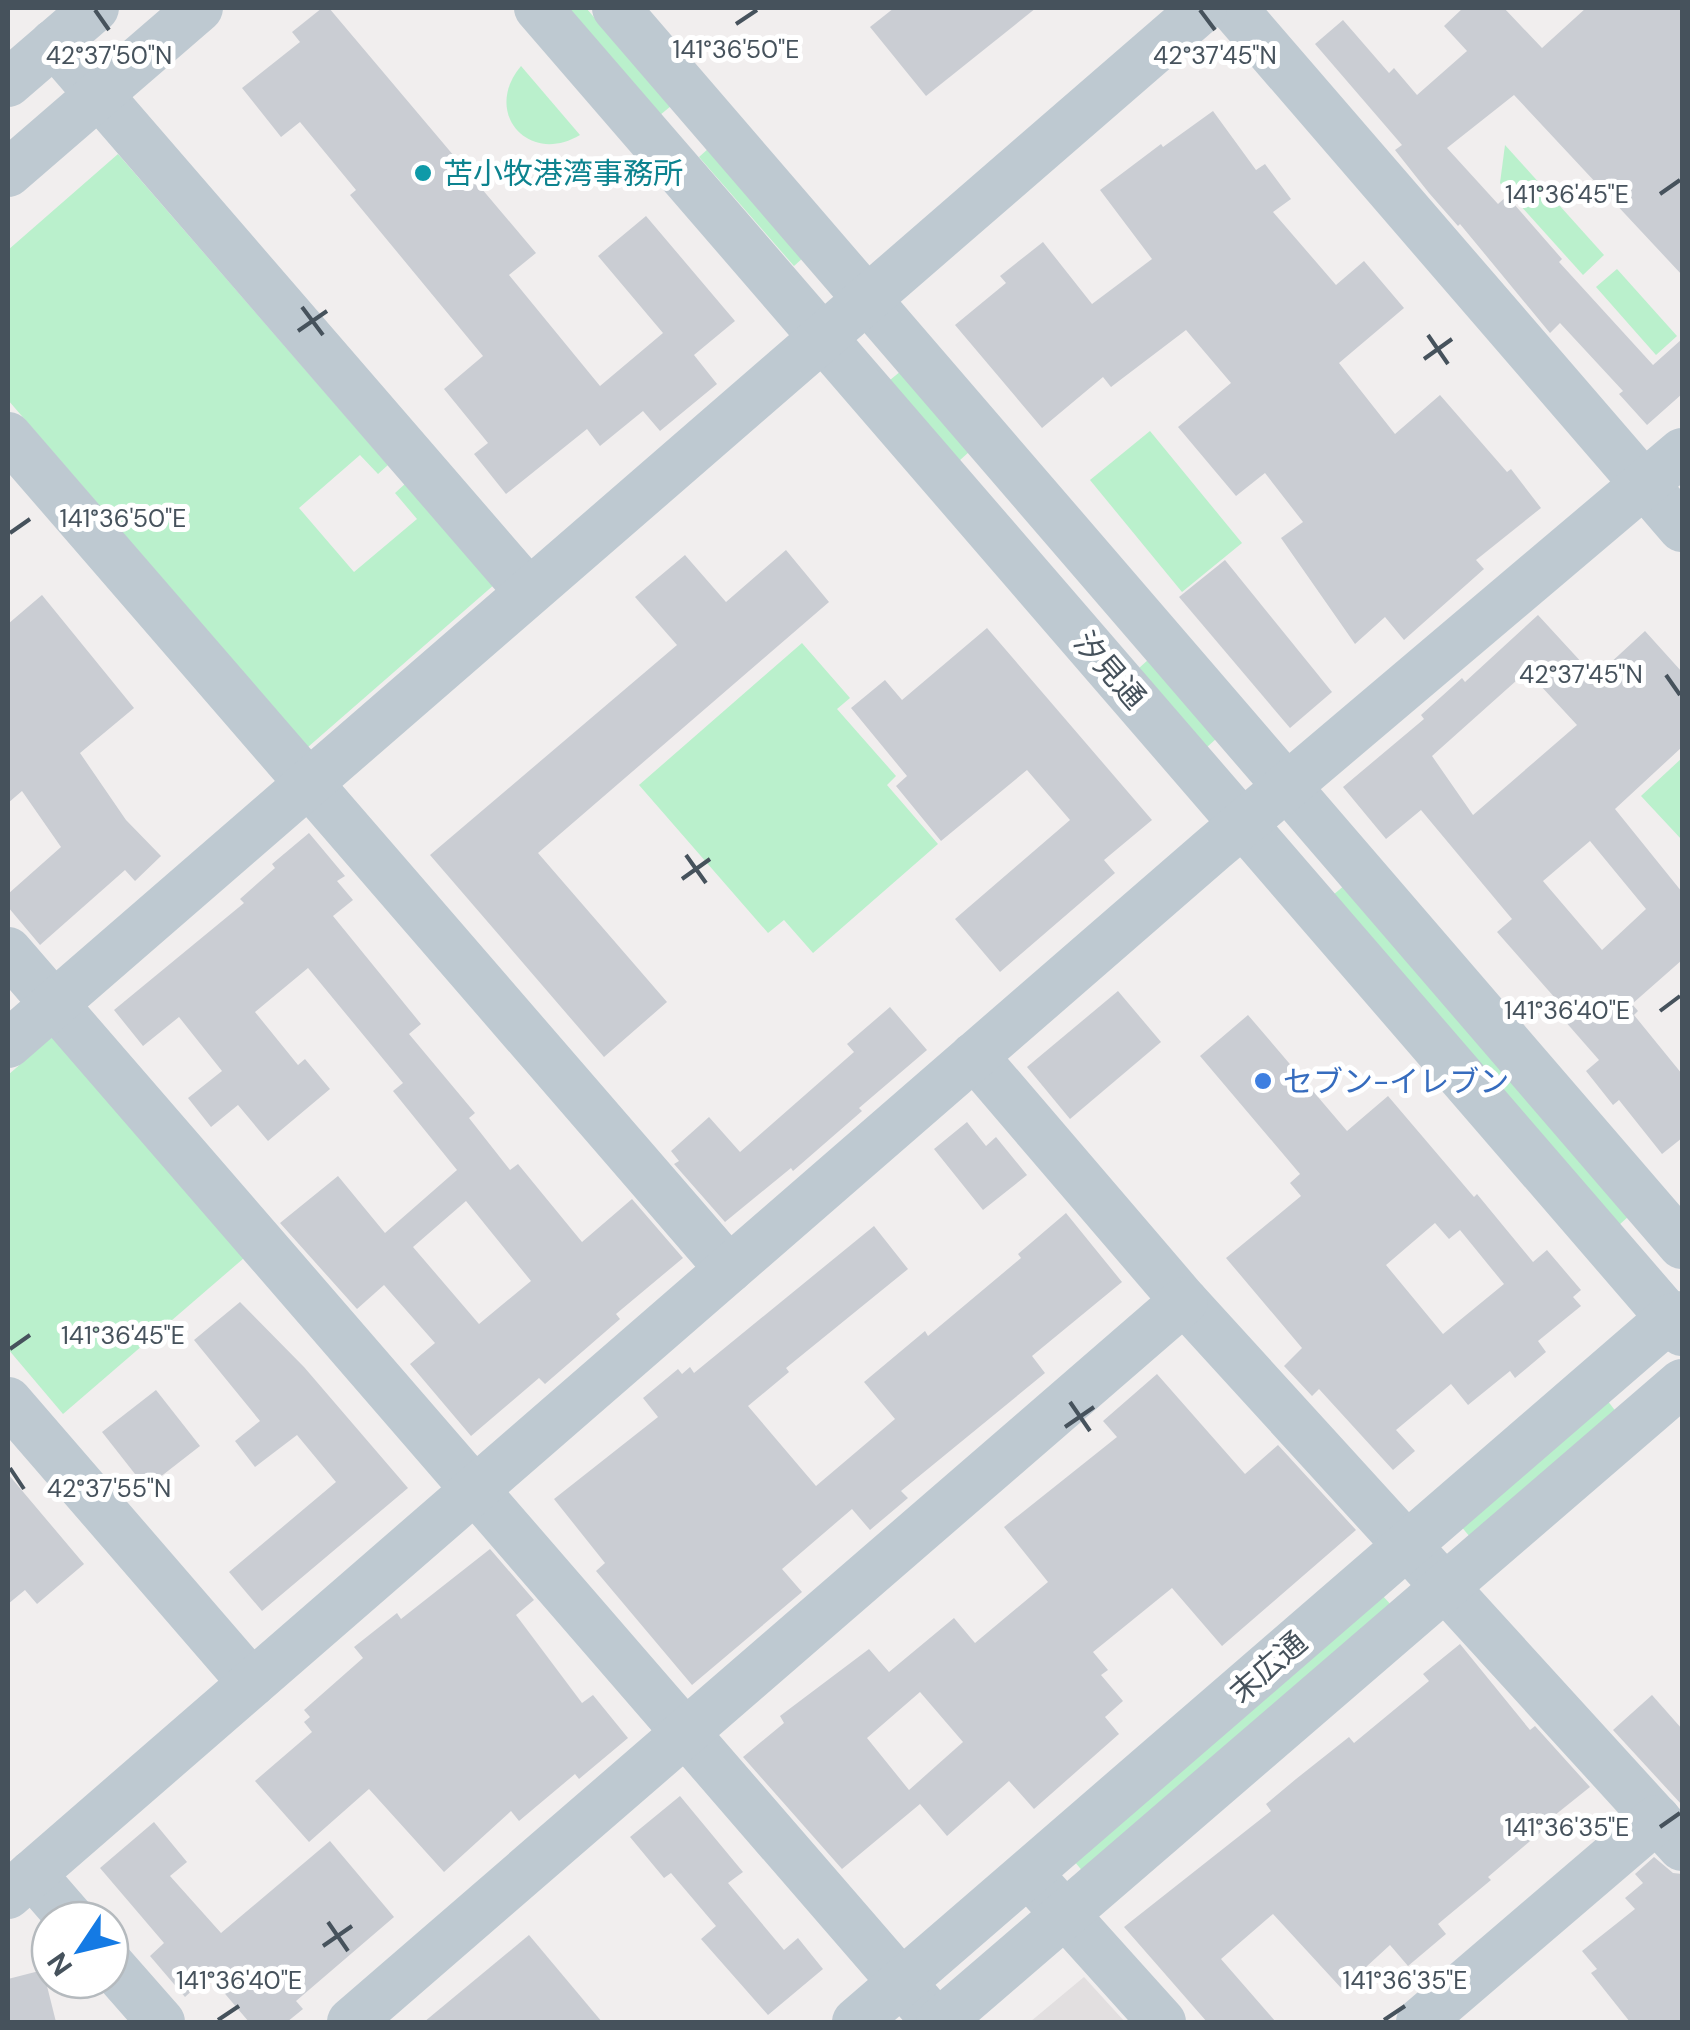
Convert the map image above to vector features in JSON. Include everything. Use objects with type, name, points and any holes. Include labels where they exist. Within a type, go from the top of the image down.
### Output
[{"type":"street","points":[[8,83],[95,8]]},
{"type":"street","points":[[8,173],[199,8]]},
{"type":"street","name":"汐見通","points":[[538,8],[1678,1322]]},
{"type":"street","name":"汐見通","points":[[616,8],[1682,1245]]},
{"type":"street","points":[[8,1044],[1202,8]]},
{"type":"street","points":[[1234,8],[1682,528]]},
{"type":"street","points":[[54,43],[528,591]]},
{"type":"street","points":[[8,436],[729,1269]]},
{"type":"street","points":[[43,1900],[20,1884],[1243,823],[1682,452]]},
{"type":"street","points":[[8,951],[938,2022]]},
{"type":"street","points":[[974,1056],[1184,1301],[1670,1833],[1420,2022]]},
{"type":"street","points":[[352,2022],[1184,1301]]},
{"type":"street","name":"末広通","points":[[856,2022],[1408,1546],[1678,1322]]},
{"type":"street","name":"末広通","points":[[938,2022],[1682,1383]]},
{"type":"street","points":[[8,1401],[252,1683]]},
{"type":"street","points":[[1028,1873],[1162,2022]]},
{"type":"street","points":[[130,1987],[161,2022]]},
{"type":"shaded area","points":[[1084,1977],[1125,2022],[1030,2022]]},
{"type":"green space","points":[[567,8],[586,8],[671,106],[660,115]]},
{"type":"green space","points":[[521,66],[580,135],[561,143],[543,144],[516,129],[506,101],[510,83]]},
{"type":"green space","points":[[1505,145],[1604,255],[1583,275],[1500,183]]},
{"type":"green space","points":[[709,148],[804,257],[794,266],[699,157]]},
{"type":"green space","points":[[118,154],[388,465],[378,474],[360,455],[299,508],[354,572],[417,519],[395,493],[406,483],[495,584],[308,747],[8,400],[8,250]]},
{"type":"green space","points":[[1617,269],[1677,336],[1656,355],[1596,287]]},
{"type":"green space","points":[[901,371],[970,451],[959,461],[890,380]]},
{"type":"green space","points":[[1150,431],[1242,543],[1182,592],[1090,480]]},
{"type":"green space","points":[[802,643],[850,698],[837,709],[896,776],[887,785],[938,844],[813,953],[784,920],[768,933],[639,785]]},
{"type":"green space","points":[[1149,659],[1217,738],[1206,748],[1138,669]]},
{"type":"green space","points":[[1682,758],[1682,840],[1641,796]]},
{"type":"green space","points":[[1345,885],[1630,1215],[1618,1226],[1333,895]]},
{"type":"green space","points":[[53,1036],[244,1258],[63,1414],[8,1349],[8,1075]]},
{"type":"green space","points":[[1607,1400],[1617,1413],[1470,1537],[1460,1525]]},
{"type":"green space","points":[[1381,1594],[1393,1607],[1085,1874],[1074,1861]]},
{"type":"building","points":[[322,8],[329,8],[536,253],[509,275],[600,386],[663,333],[598,256],[646,216],[735,321],[694,355],[717,384],[660,431],[643,411],[600,446],[587,429],[506,494],[474,454],[488,443],[444,389],[483,356],[350,195],[356,190],[300,122],[281,137],[242,88],[300,42],[292,32]]},
{"type":"building","points":[[894,8],[1036,8],[926,96],[870,27]]},
{"type":"building","points":[[1463,8],[1504,8],[1542,48],[1586,8],[1682,8],[1682,275],[1514,95],[1447,148],[1498,204],[1507,196],[1562,259],[1559,262],[1653,365],[1682,339],[1682,394],[1647,425],[1619,394],[1623,391],[1560,323],[1550,333],[1460,224],[1429,193],[1395,150],[1402,145],[1315,44],[1343,20],[1389,73],[1394,68],[1417,95],[1467,51],[1444,26]]},
{"type":"building","points":[[1213,111],[1256,170],[1265,164],[1291,199],[1273,212],[1336,285],[1364,261],[1404,308],[1339,363],[1395,434],[1440,395],[1507,472],[1511,469],[1541,508],[1476,560],[1484,569],[1404,640],[1385,617],[1355,644],[1281,538],[1303,522],[1265,473],[1236,496],[1178,427],[1231,383],[1186,330],[1111,387],[1103,377],[1042,428],[955,325],[1006,283],[1000,276],[1043,242],[1092,304],[1152,259],[1100,190]]},
{"type":"building","points":[[786,550],[829,602],[538,853],[667,1002],[604,1057],[430,855],[677,645],[635,597],[685,555],[726,602]]},
{"type":"building","points":[[1225,560],[1332,692],[1290,728],[1179,597]]},
{"type":"building","points":[[42,595],[134,708],[80,753],[126,820],[161,856],[135,881],[125,870],[40,945],[8,907],[8,894],[61,847],[22,791],[8,803],[8,624]]},
{"type":"building","points":[[1538,615],[1595,677],[1645,631],[1682,672],[1682,747],[1615,809],[1682,892],[1682,960],[1632,1004],[1638,1011],[1634,1015],[1682,1074],[1682,1138],[1662,1154],[1619,1100],[1613,1105],[1586,1071],[1599,1060],[1564,1020],[1570,1015],[1497,932],[1512,919],[1421,810],[1386,839],[1343,787],[1424,719],[1421,715],[1462,678],[1465,682]],"holes":[[[1527,671],[1577,725],[1473,815],[1432,756]],[[1590,841],[1646,909],[1602,950],[1543,881]]]},
{"type":"building","points":[[987,628],[1152,820],[1104,860],[1115,873],[1000,972],[955,919],[1070,820],[1027,770],[941,841],[896,786],[907,776],[851,708],[885,680],[902,700]]},
{"type":"building","points":[[309,833],[345,876],[337,881],[353,900],[333,916],[421,1024],[409,1034],[475,1113],[469,1118],[510,1170],[518,1164],[582,1242],[632,1199],[683,1258],[616,1314],[620,1319],[545,1384],[539,1378],[471,1436],[410,1364],[435,1343],[384,1285],[357,1309],[280,1223],[338,1176],[385,1233],[457,1170],[393,1091],[403,1083],[308,968],[255,1012],[298,1065],[305,1059],[330,1089],[268,1141],[238,1105],[211,1127],[188,1098],[222,1071],[179,1017],[143,1046],[114,1010],[244,903],[240,899],[275,868],[272,864]],"holes":[[[466,1201],[531,1281],[479,1324],[413,1247]]]},
{"type":"building","points":[[1118,991],[1161,1042],[1070,1119],[1027,1067]]},
{"type":"building","points":[[890,1007],[927,1050],[793,1171],[791,1168],[725,1222],[674,1164],[679,1161],[671,1151],[709,1117],[740,1152],[854,1052],[847,1044]]},
{"type":"building","points":[[1248,1015],[1347,1131],[1388,1096],[1533,1262],[1547,1250],[1581,1290],[1573,1297],[1581,1306],[1538,1341],[1546,1352],[1515,1378],[1510,1371],[1468,1405],[1451,1384],[1396,1430],[1415,1451],[1393,1470],[1319,1389],[1312,1396],[1284,1366],[1302,1348],[1226,1258],[1301,1196],[1290,1183],[1300,1174],[1200,1056]],"holes":[[[1435,1223],[1449,1239],[1460,1230],[1504,1284],[1443,1334],[1386,1265]]]},
{"type":"building","points":[[967,1122],[986,1146],[996,1137],[1027,1175],[983,1210],[934,1149]]},
{"type":"building","points":[[1066,1213],[1122,1282],[1032,1356],[1045,1373],[901,1491],[908,1498],[870,1530],[852,1509],[782,1569],[802,1592],[692,1685],[596,1571],[605,1563],[554,1499],[658,1417],[643,1398],[678,1369],[682,1374],[690,1367],[694,1373],[874,1226],[908,1269],[786,1368],[789,1372],[748,1406],[816,1486],[895,1419],[864,1382],[925,1331],[928,1336],[1021,1258],[1018,1254]]},
{"type":"building","points":[[240,1302],[304,1367],[408,1488],[262,1611],[229,1572],[336,1482],[297,1435],[255,1467],[235,1441],[260,1421],[194,1340]]},
{"type":"building","points":[[1157,1374],[1245,1474],[1278,1445],[1356,1530],[1222,1646],[1172,1588],[1093,1652],[1108,1670],[1101,1675],[1123,1701],[1105,1717],[1119,1734],[1034,1809],[1009,1781],[947,1836],[920,1804],[842,1869],[743,1757],[784,1723],[780,1716],[869,1649],[889,1672],[954,1618],[975,1643],[1048,1582],[1004,1527],[1117,1437],[1103,1421]],"holes":[[[920,1692],[963,1742],[909,1790],[867,1738]]]},
{"type":"building","points":[[156,1390],[200,1446],[146,1488],[102,1432]]},
{"type":"building","points":[[8,1474],[84,1564],[37,1604],[25,1590],[8,1604]]},
{"type":"building","points":[[490,1549],[534,1600],[516,1615],[582,1703],[593,1695],[628,1738],[579,1779],[575,1774],[519,1821],[511,1811],[444,1872],[369,1789],[309,1842],[255,1781],[312,1732],[304,1722],[310,1717],[304,1710],[363,1658],[354,1647],[397,1613],[401,1619]]},
{"type":"building","points":[[1460,1644],[1530,1730],[1535,1726],[1590,1787],[1540,1827],[1543,1830],[1488,1877],[1491,1880],[1438,1924],[1446,1934],[1408,1966],[1390,1945],[1342,1989],[1273,1914],[1221,1959],[1276,2022],[1207,2022],[1124,1927],[1271,1811],[1266,1804],[1296,1779],[1349,1737],[1354,1743],[1429,1681],[1423,1674]]},
{"type":"building","points":[[1652,1695],[1682,1729],[1682,1805],[1613,1730]]},
{"type":"building","points":[[680,1796],[743,1872],[728,1883],[784,1950],[798,1938],[823,1969],[768,2015],[701,1939],[716,1926],[671,1873],[664,1878],[630,1837]]},
{"type":"building","points":[[154,1822],[187,1862],[170,1876],[221,1933],[330,1841],[394,1917],[296,2001],[303,2009],[287,2022],[249,2022],[209,1975],[185,1997],[150,1956],[164,1943],[100,1868]]},
{"type":"building","points":[[1654,1857],[1673,1873],[1682,1874],[1682,2022],[1630,2022],[1591,1973],[1597,1969],[1582,1951],[1635,1909],[1625,1898],[1643,1883],[1635,1874]]},
{"type":"building","points":[[529,1935],[602,2022],[424,2022]]},
{"type":"building","points":[[30,1973],[30,2000],[50,2000],[56,2022],[8,2022],[8,1979]]},
{"type":"place","name":"苫小牧港湾事務所","points":[[423,173]]},
{"type":"place","name":"セブン-イレブン","points":[[1263,1081]]}]
